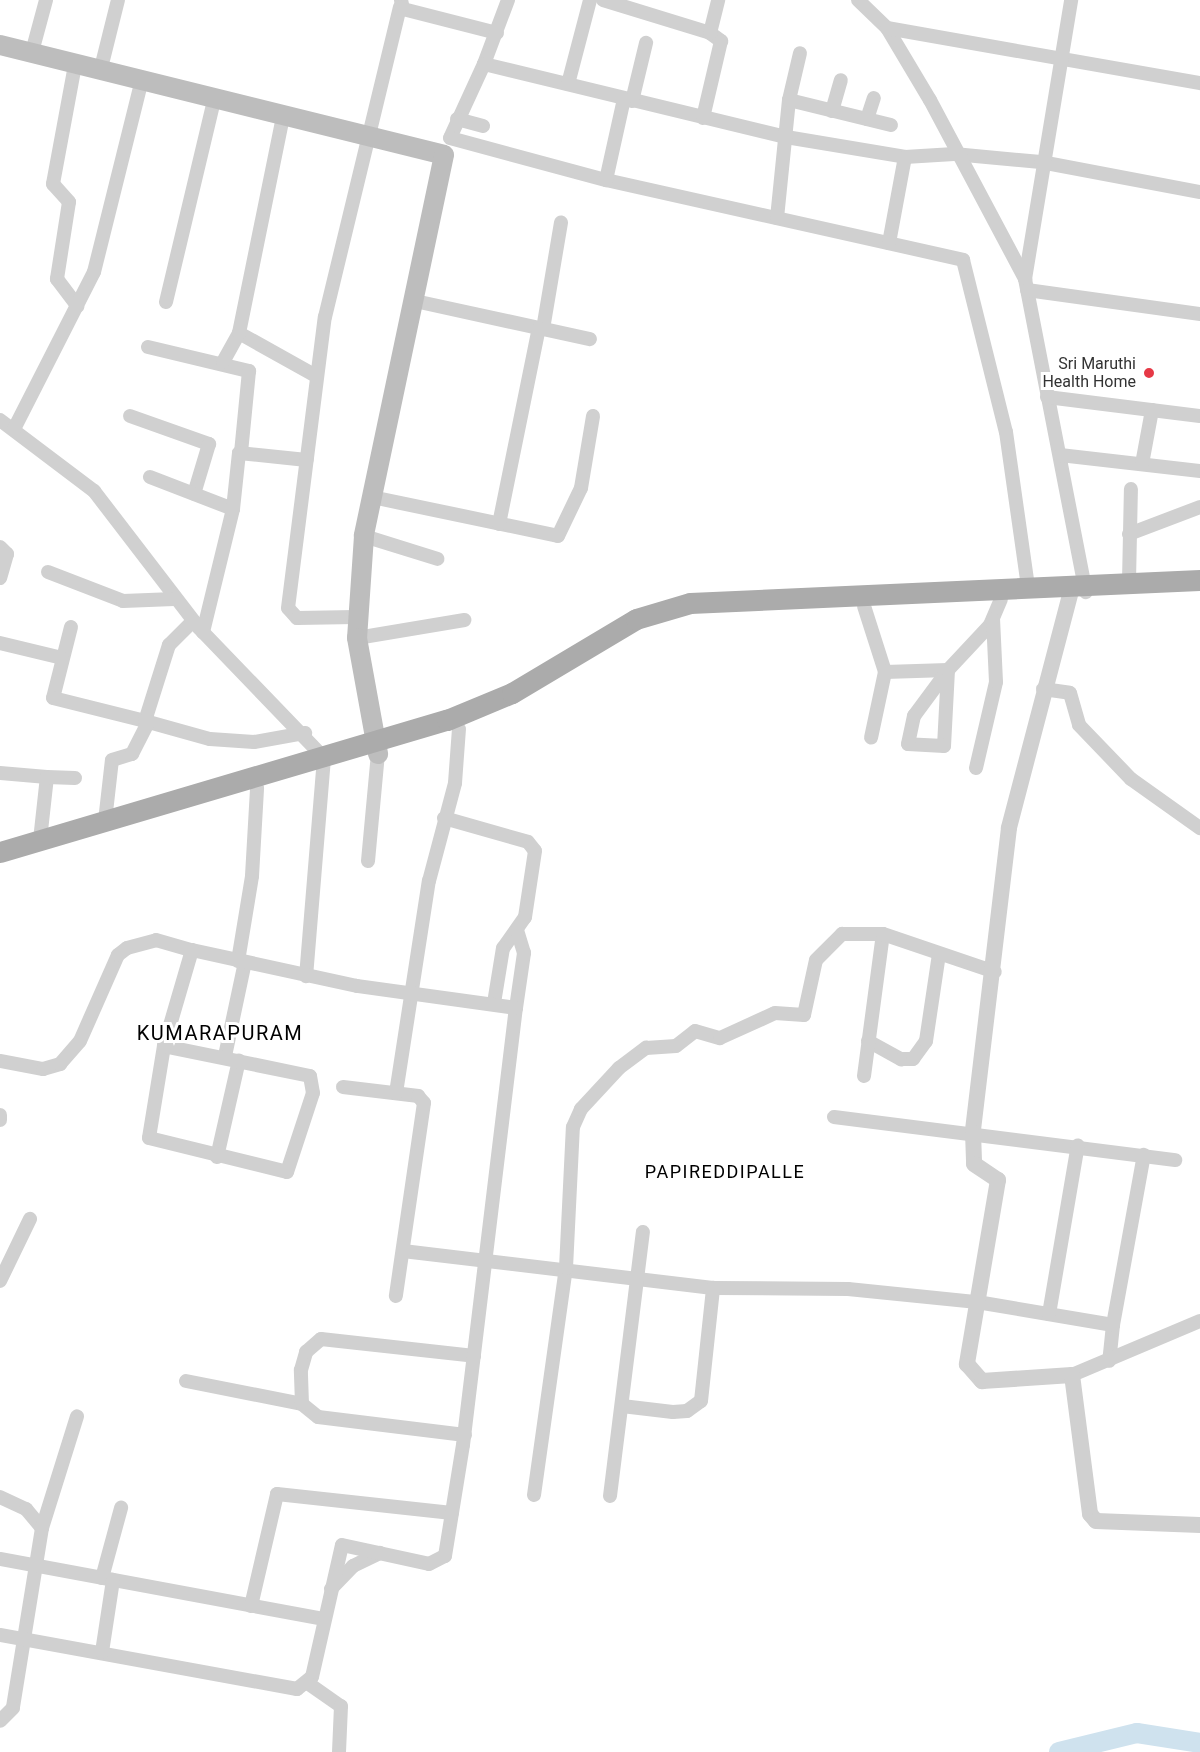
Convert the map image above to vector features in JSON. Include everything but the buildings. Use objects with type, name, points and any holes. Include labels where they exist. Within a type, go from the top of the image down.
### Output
[{"type":"main road","points":[[0,45],[141,83],[283,117],[447,147],[364,536],[356,617],[357,638],[377,748]]},
{"type":"main road","points":[[0,852],[105,821],[377,748],[459,729],[512,708],[614,644],[675,620],[864,606],[1001,599],[1080,591],[1129,580],[1200,580]]},
{"type":"main road","points":[[377,748],[486,706],[608,633],[690,603],[1028,587],[1200,595]]},
{"type":"main road","points":[[0,862],[257,788],[325,763]]},
{"type":"street","points":[[32,52],[46,0]]},
{"type":"street","points":[[100,72],[118,0]]},
{"type":"street","points":[[508,0],[497,33],[457,119],[447,147],[890,243],[966,264],[979,338],[1006,432],[1028,587]]},
{"type":"street","points":[[568,84],[590,0]]},
{"type":"street","points":[[603,0],[710,33],[721,41],[703,117]]},
{"type":"street","points":[[710,33],[718,0]]},
{"type":"street","points":[[858,0],[887,28],[1026,284]]},
{"type":"street","points":[[1071,0],[1041,162],[1026,284],[1060,455],[1080,591],[1043,689],[1014,794],[995,972],[973,1132],[974,1164],[998,1180],[968,1364],[972,1375],[982,1381],[1072,1375],[1200,1322]]},
{"type":"street","points":[[356,617],[297,618],[289,612],[316,376],[367,133],[401,3],[497,33]]},
{"type":"street","points":[[887,28],[1200,83]]},
{"type":"street","points":[[606,180],[646,43]]},
{"type":"street","points":[[777,218],[789,100],[800,53]]},
{"type":"street","points":[[484,64],[786,137],[905,157],[954,154],[1041,162],[1200,192]]},
{"type":"street","points":[[75,65],[53,184],[69,202],[57,279],[77,306]]},
{"type":"street","points":[[832,111],[841,80]]},
{"type":"street","points":[[14,429],[94,272],[141,83]]},
{"type":"street","points":[[867,119],[874,98]]},
{"type":"street","points":[[166,302],[214,100]]},
{"type":"street","points":[[789,100],[891,125]]},
{"type":"street","points":[[223,362],[239,333],[283,117]]},
{"type":"street","points":[[457,119],[483,126]]},
{"type":"street","points":[[890,243],[905,157]]},
{"type":"street","points":[[500,524],[561,223]]},
{"type":"street","points":[[1026,284],[1200,314]]},
{"type":"street","points":[[415,301],[590,339]]},
{"type":"street","points":[[239,333],[316,376]]},
{"type":"street","points":[[148,347],[223,362],[249,371],[233,508],[203,633]]},
{"type":"street","points":[[1047,397],[1200,416]]},
{"type":"street","points":[[1142,464],[1152,410]]},
{"type":"street","points":[[130,416],[209,444],[194,494]]},
{"type":"street","points":[[372,497],[561,535],[580,488],[592,416]]},
{"type":"street","points":[[0,420],[94,491],[174,599],[203,633],[304,733],[325,763],[306,976]]},
{"type":"street","points":[[241,452],[307,460]]},
{"type":"street","points":[[1060,455],[1200,471]]},
{"type":"street","points":[[150,477],[233,508]]},
{"type":"street","points":[[1129,580],[1131,489]]},
{"type":"street","points":[[1130,534],[1200,507]]},
{"type":"street","points":[[364,536],[438,559]]},
{"type":"street","points":[[0,547],[7,554],[0,578]]},
{"type":"street","points":[[48,572],[123,601],[174,599]]},
{"type":"street","points":[[948,670],[945,745],[910,745],[914,716],[948,670],[993,619],[1001,599]]},
{"type":"street","points":[[864,606],[885,672],[871,738]]},
{"type":"street","points":[[976,768],[996,682],[993,619]]},
{"type":"street","points":[[357,638],[465,620]]},
{"type":"street","points":[[105,821],[112,760],[132,754],[146,723],[169,645],[193,621]]},
{"type":"street","points":[[71,627],[53,698],[146,723],[243,741],[304,733]]},
{"type":"street","points":[[0,644],[62,658]]},
{"type":"street","points":[[885,672],[948,670]]},
{"type":"street","points":[[1043,689],[1070,693],[1079,725],[1131,779],[1200,828]]},
{"type":"street","points":[[396,1093],[410,994],[444,818],[455,783],[459,729]]},
{"type":"street","points":[[368,861],[377,748]]},
{"type":"street","points":[[0,773],[75,777]]},
{"type":"street","points":[[40,840],[46,777]]},
{"type":"street","points":[[225,1056],[252,876],[257,788]]},
{"type":"street","points":[[444,818],[533,846],[528,905],[517,930],[500,957],[494,1003]]},
{"type":"street","points":[[309,1684],[342,1545],[439,1562],[452,1513],[465,1435],[524,953],[517,930]]},
{"type":"street","points":[[534,1495],[566,1268],[576,1116],[619,1068],[646,1048],[676,1046],[690,1032],[720,1038],[775,1013],[804,1015],[811,972],[834,939],[850,932],[883,934],[995,972]]},
{"type":"street","points":[[864,1076],[883,934]]},
{"type":"street","points":[[0,1061],[43,1069],[60,1064],[80,1041],[118,955],[127,948],[156,940],[306,976],[410,994],[494,1003],[516,1008]]},
{"type":"street","points":[[165,1047],[225,1056],[310,1076],[313,1093],[287,1172],[149,1138],[165,1047],[192,950]]},
{"type":"street","points":[[868,1041],[901,1059],[913,1059],[926,1041],[939,954]]},
{"type":"street","points":[[217,1156],[239,1060]]},
{"type":"street","points":[[344,1087],[418,1096],[424,1103],[396,1296]]},
{"type":"street","points":[[0,1115],[0,1120]]},
{"type":"street","points":[[834,1117],[1078,1144],[1175,1160]]},
{"type":"street","points":[[1049,1314],[1078,1144]]},
{"type":"street","points":[[1109,1361],[1113,1325],[1144,1155]]},
{"type":"street","points":[[0,1281],[30,1219]]},
{"type":"street","points":[[610,1496],[643,1232]]},
{"type":"street","points":[[403,1251],[566,1268],[713,1287],[848,1289],[977,1302],[1113,1325]]},
{"type":"street","points":[[622,1406],[673,1412],[687,1411],[700,1401],[713,1287]]},
{"type":"street","points":[[302,1404],[301,1370],[306,1352],[321,1339],[474,1356]]},
{"type":"street","points":[[1072,1375],[1092,1518],[1200,1525]]},
{"type":"street","points":[[186,1381],[302,1404],[318,1417],[465,1435]]},
{"type":"street","points":[[0,1721],[13,1708],[21,1639],[42,1528],[77,1416]]},
{"type":"street","points":[[251,1605],[278,1494],[452,1513]]},
{"type":"street","points":[[0,1497],[26,1509],[42,1528]]},
{"type":"street","points":[[102,1652],[107,1579],[121,1508]]},
{"type":"street","points":[[330,1590],[353,1566],[381,1553]]},
{"type":"street","points":[[0,1559],[324,1619]]},
{"type":"street","points":[[0,1635],[297,1689],[309,1684]]},
{"type":"street","points":[[309,1684],[343,1710],[339,1752]]},
{"type":"waterway","points":[[1059,1752],[1137,1733],[1200,1743]]},
{"type":"place","name":"Sri Maruthi Health Home","points":[[1149,373]]},
{"type":"district","name":"KUMARAPURAM","points":[[220,1033]]},
{"type":"district","name":"PAPIREDDIPALLE","points":[[725,1172]]}]
